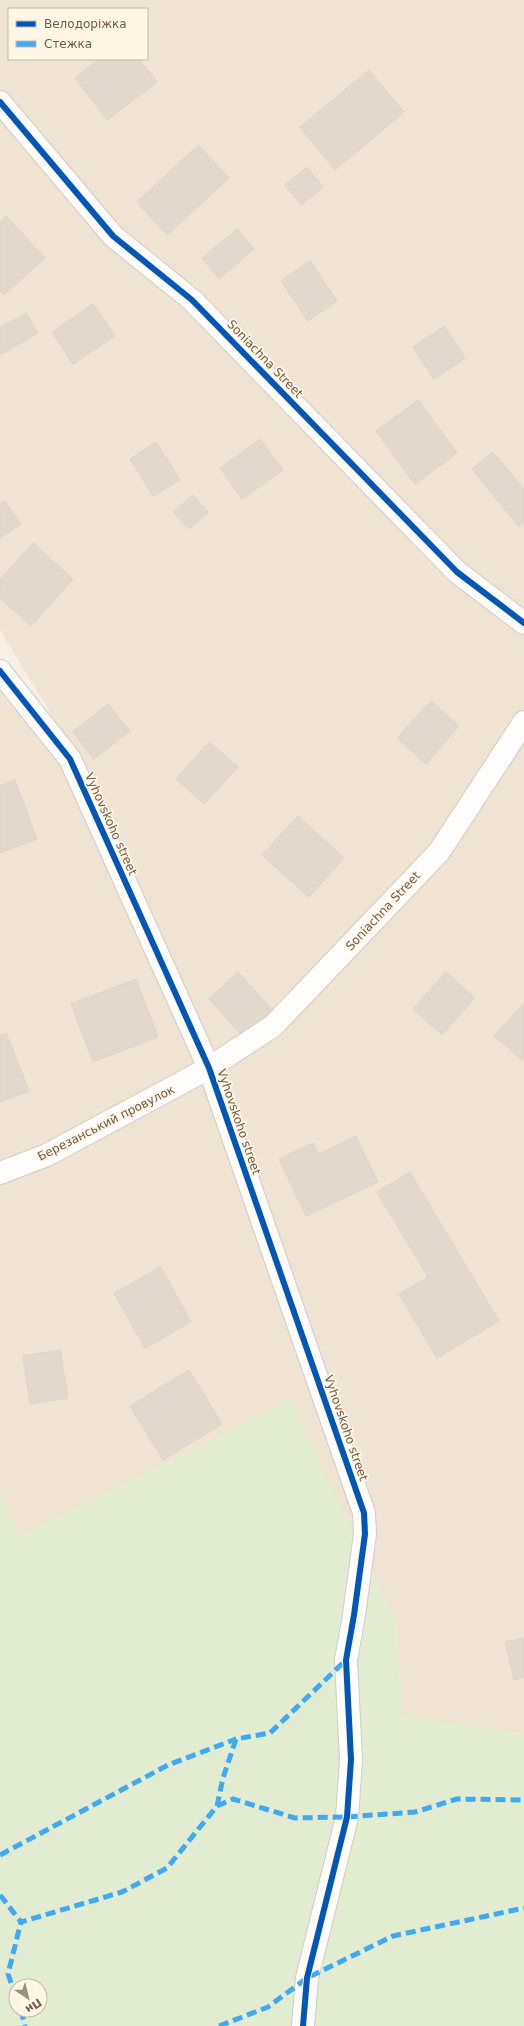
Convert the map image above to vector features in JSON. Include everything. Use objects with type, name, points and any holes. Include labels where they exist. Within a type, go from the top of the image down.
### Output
[{"type":"street","name":"Soniachna Street","points":[[0,102],[112,236],[192,300],[457,572],[524,623]]},
{"type":"street","name":"Vyhovskoho street","points":[[0,671],[70,759],[209,1068],[364,1513],[365,1534],[346,1660],[351,1760],[347,1817],[307,1978],[303,2026]]},
{"type":"street","name":"Soniachna Street","points":[[209,1068],[274,1026],[439,852],[524,722]]},
{"type":"street","name":"Березанський провулок","points":[[0,1173],[47,1155],[209,1068]]},
{"type":"shaded area","points":[[0,0],[524,0],[524,1734],[403,1716],[395,1620],[290,1401],[20,1536],[0,1493],[0,1184],[45,1166],[221,1073],[76,755],[0,630]]},
{"type":"shaded area","points":[[0,684],[60,763],[203,1071],[42,1145],[0,1161]]},
{"type":"green space","points":[[290,1400],[395,1620],[403,1715],[524,1734],[524,2026],[0,2026],[0,1493],[20,1536]]},
{"type":"building","points":[[98,60],[140,60],[157,82],[107,120],[75,78]]},
{"type":"building","points":[[369,70],[404,112],[335,170],[300,127]]},
{"type":"building","points":[[198,145],[229,178],[167,235],[137,202]]},
{"type":"building","points":[[307,167],[323,187],[301,205],[285,185]]},
{"type":"building","points":[[6,216],[45,258],[4,295],[0,291],[0,222]]},
{"type":"building","points":[[237,229],[254,249],[219,279],[202,258]]},
{"type":"building","points":[[310,261],[337,301],[308,321],[281,281]]},
{"type":"building","points":[[93,304],[115,336],[73,364],[52,332]]},
{"type":"building","points":[[26,313],[38,333],[0,355],[0,328]]},
{"type":"building","points":[[444,326],[465,358],[434,379],[413,347]]},
{"type":"building","points":[[418,400],[457,453],[415,484],[376,431]]},
{"type":"building","points":[[260,439],[283,470],[242,499],[220,468]]},
{"type":"building","points":[[156,442],[180,480],[153,496],[130,459]]},
{"type":"building","points":[[493,452],[524,489],[524,523],[519,527],[472,469]]},
{"type":"building","points":[[193,495],[208,512],[189,529],[173,512]]},
{"type":"building","points":[[5,501],[21,524],[0,538],[0,504]]},
{"type":"building","points":[[33,543],[73,579],[31,626],[0,598],[0,580]]},
{"type":"building","points":[[431,701],[459,726],[426,764],[397,738]]},
{"type":"building","points":[[108,704],[130,731],[94,759],[73,732]]},
{"type":"building","points":[[209,742],[238,767],[204,804],[176,779]]},
{"type":"building","points":[[15,780],[37,839],[0,853],[0,786]]},
{"type":"building","points":[[298,816],[344,858],[309,897],[262,855]]},
{"type":"building","points":[[238,972],[274,1012],[245,1039],[209,999]]},
{"type":"building","points":[[446,972],[475,998],[442,1035],[413,1009]]},
{"type":"building","points":[[136,979],[158,1037],[93,1062],[71,1004]]},
{"type":"building","points":[[524,1003],[524,1060],[523,1061],[494,1036]]},
{"type":"building","points":[[6,1033],[29,1091],[0,1102],[0,1035]]},
{"type":"building","points":[[356,1136],[378,1182],[306,1216],[279,1159],[313,1143],[319,1154]]},
{"type":"building","points":[[410,1172],[499,1321],[437,1358],[399,1294],[428,1277],[377,1192]]},
{"type":"building","points":[[161,1267],[191,1322],[145,1348],[114,1293]]},
{"type":"building","points":[[60,1350],[68,1398],[30,1404],[23,1356]]},
{"type":"building","points":[[189,1370],[222,1424],[163,1460],[130,1406]]},
{"type":"building","points":[[524,1638],[524,1677],[514,1680],[505,1642]]},
{"type":"marked path","points":[[0,1895],[21,1922],[122,1892],[167,1868],[217,1806],[223,1778],[236,1739],[270,1733],[346,1660]]},
{"type":"marked path","points":[[0,1855],[168,1765],[236,1739]]},
{"type":"marked path","points":[[217,1806],[233,1799],[295,1818],[347,1817],[415,1812],[457,1799],[524,1800]]},
{"type":"marked path","points":[[219,2026],[268,2007],[307,1978],[393,1936],[524,1908]]},
{"type":"marked path","points":[[9,1978],[8,1974],[21,1922]]},
{"type":"marked path","points":[[23,2018],[25,2026]]},
{"type":"cycle path","points":[[0,102],[113,236],[192,300],[457,572],[524,623]]},
{"type":"cycle path","points":[[0,671],[70,759],[209,1068],[364,1513],[365,1534],[354,1615],[346,1660],[351,1760],[347,1817],[307,1978],[303,2026]]}]
